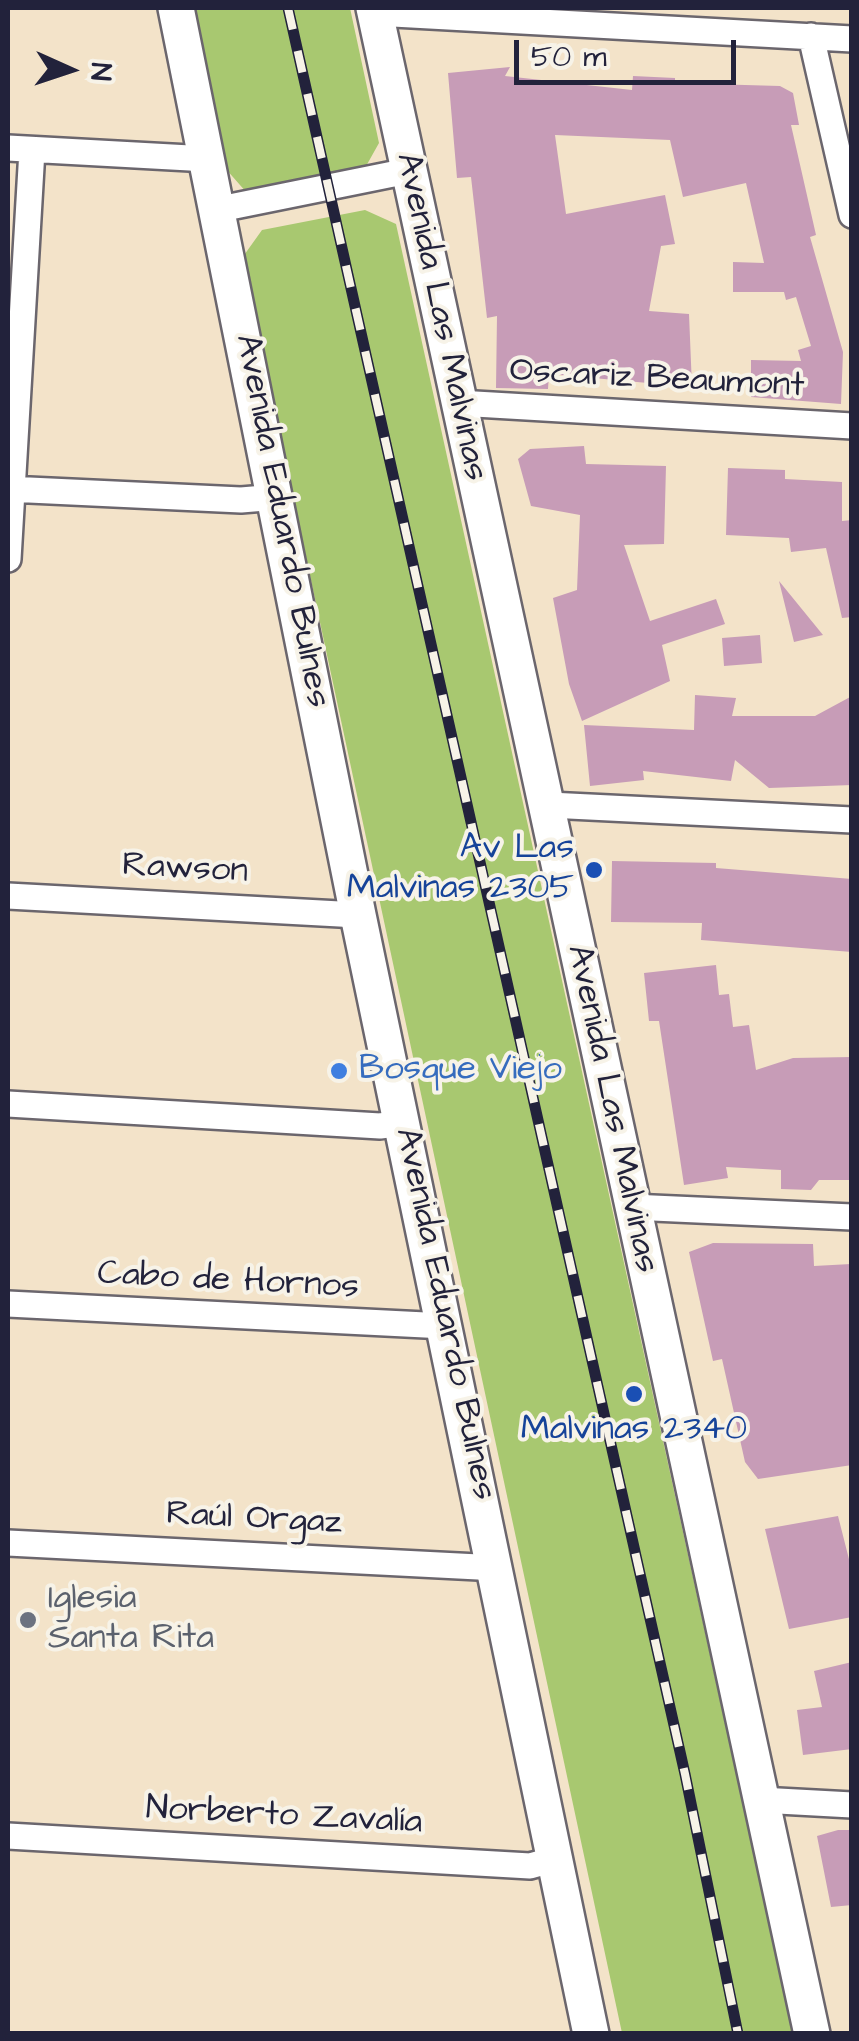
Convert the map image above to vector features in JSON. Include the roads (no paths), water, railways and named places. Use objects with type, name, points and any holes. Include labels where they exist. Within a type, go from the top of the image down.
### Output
[{"type":"main road","name":"Avenida Eduardo Bulnes","points":[[176,8],[220,209],[358,914],[498,1568],[592,2034]]},
{"type":"main road","name":"Avenida Las Malvinas","points":[[374,10],[812,2034]]},
{"type":"street","points":[[374,10],[620,16],[852,38]]},
{"type":"street","points":[[812,36],[852,215]]},
{"type":"street","points":[[8,560],[20,149],[208,159]]},
{"type":"street","points":[[220,209],[408,171]]},
{"type":"street","name":"Oscariz Beaumont","points":[[458,403],[852,426]]},
{"type":"street","points":[[9,489],[241,500],[276,497]]},
{"type":"street","points":[[549,805],[852,820]]},
{"type":"street","name":"Rawson","points":[[8,896],[358,914]]},
{"type":"street","points":[[8,1104],[380,1126],[403,1123]]},
{"type":"street","points":[[631,1207],[852,1217]]},
{"type":"street","name":"Cabo de Hornos","points":[[8,1304],[445,1326]]},
{"type":"street","name":"Raúl Orgaz","points":[[8,1542],[498,1568]]},
{"type":"street","points":[[760,1800],[852,1805]]},
{"type":"street","name":"Norberto Zavalía","points":[[8,1836],[530,1866],[555,1860]]},
{"type":"railway","points":[[288,8],[685,1774],[738,2034]]},
{"type":"place","name":"Av Las Malvinas 2305","points":[[594,870]]},
{"type":"place","name":"Bosque Viejo","points":[[339,1071]]},
{"type":"place","name":"Malvinas 2340","points":[[634,1394]]},
{"type":"place","name":"Iglesia Santa Rita","points":[[28,1620]]}]
